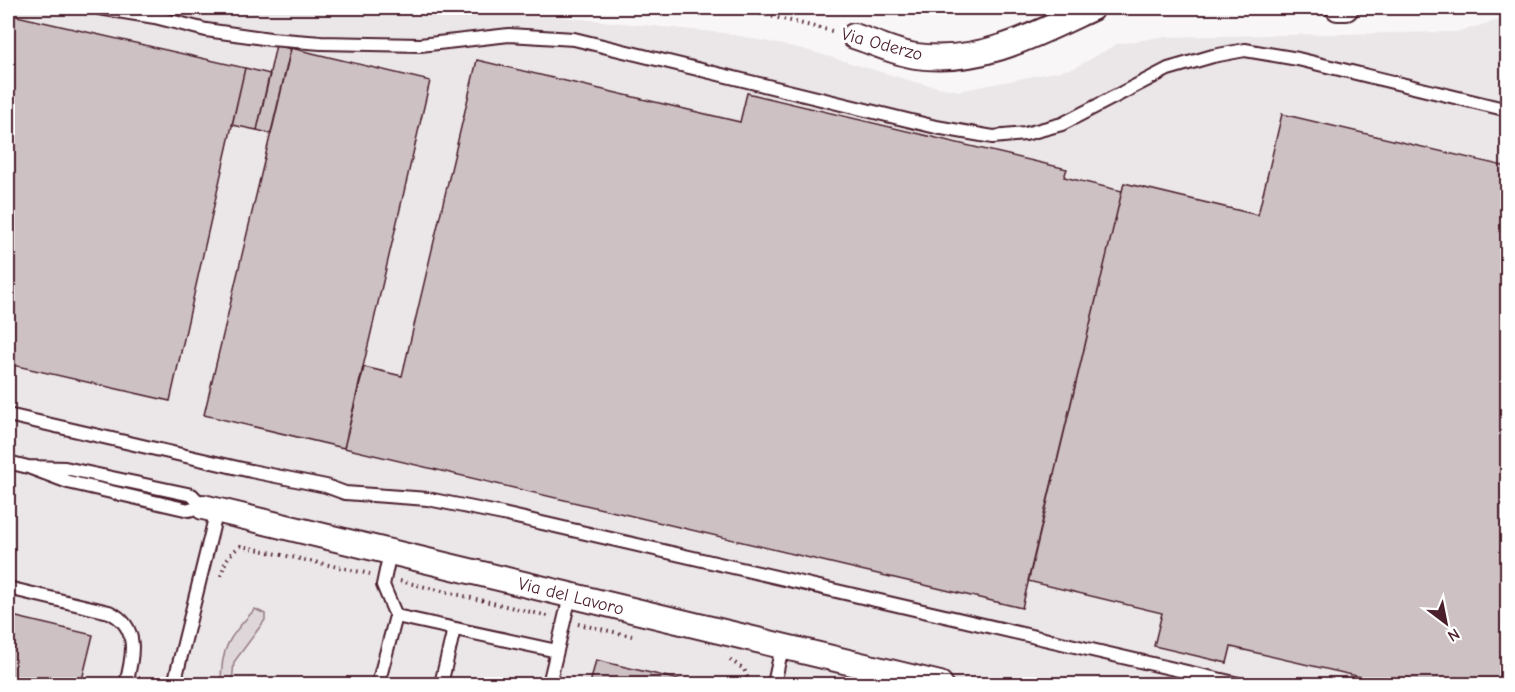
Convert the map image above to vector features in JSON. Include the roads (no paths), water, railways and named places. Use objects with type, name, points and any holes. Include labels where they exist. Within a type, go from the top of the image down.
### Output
[{"type":"street","name":"Via Oderzo","points":[[854,36],[914,56],[940,58],[981,54],[1020,42],[1092,8]]},
{"type":"street","points":[[1338,8],[1346,8]]},
{"type":"street","name":"Via del Lavoro","points":[[210,509],[940,684]]},
{"type":"lane","points":[[99,8],[156,17],[206,30],[321,43],[420,45],[509,34],[574,39],[936,127],[993,137],[1025,134],[1062,124],[1167,69],[1245,50],[1298,59],[1508,110]]},
{"type":"lane","points":[[8,414],[251,471],[326,486],[345,494],[428,499],[503,514],[1239,684]]},
{"type":"lane","points":[[8,462],[28,467],[65,468],[192,495],[210,509],[198,585],[174,684]]},
{"type":"lane","points":[[378,684],[396,616],[383,585],[390,552]]},
{"type":"lane","points":[[8,588],[110,612],[120,617],[132,639],[131,663],[126,684]]},
{"type":"lane","points":[[549,684],[570,596]]},
{"type":"lane","points":[[396,616],[557,651]]},
{"type":"lane","points":[[441,684],[454,629]]},
{"type":"lane","points":[[774,684],[782,647]]}]
